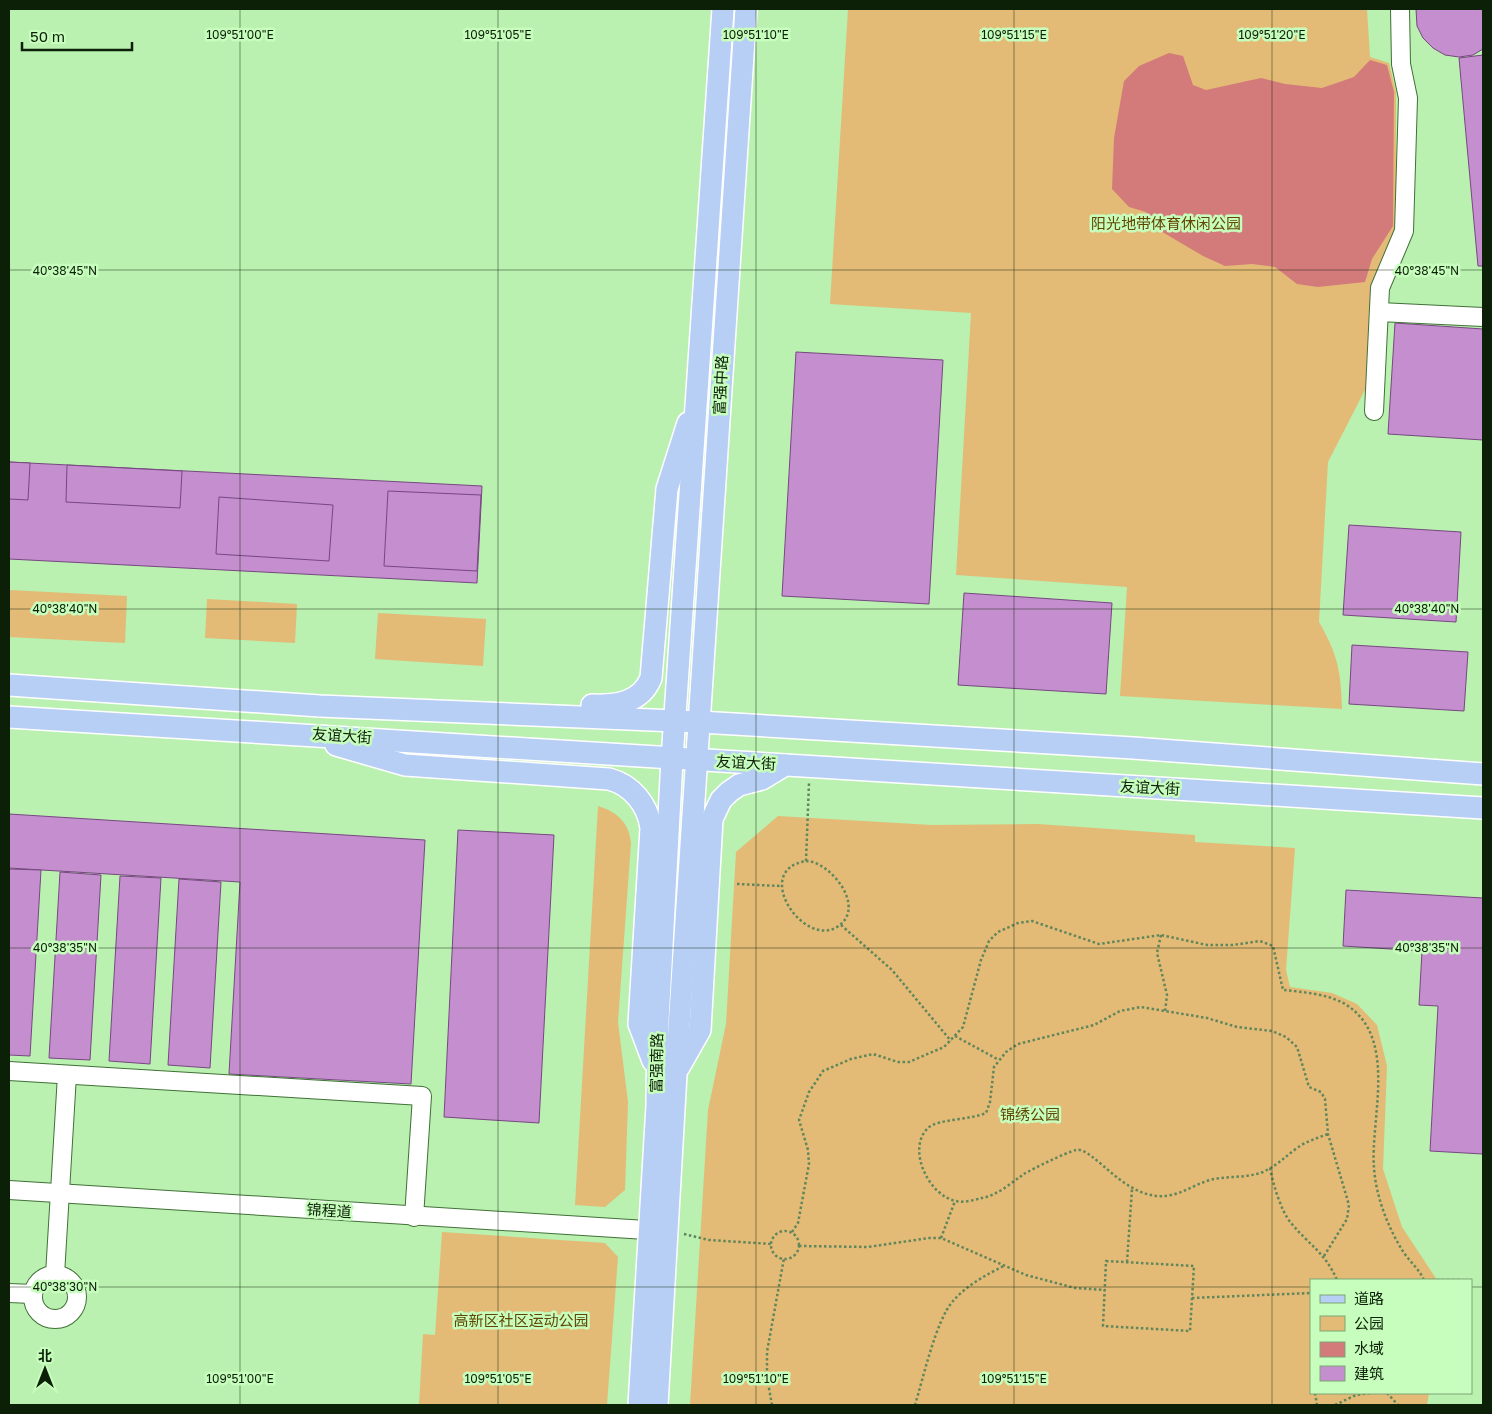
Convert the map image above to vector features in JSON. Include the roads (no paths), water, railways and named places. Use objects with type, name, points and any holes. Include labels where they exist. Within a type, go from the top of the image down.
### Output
[{"type":"main road","name":"富强中路","points":[[674,720],[699,382],[722,9]]},
{"type":"main road","name":"富强中路","points":[[697,760],[746,9]]},
{"type":"main road","points":[[320,706],[388,697],[606,706],[625,702],[642,694],[651,678],[654,665],[669,479],[681,447],[699,382]]},
{"type":"main road","name":"友谊大街","points":[[9,685],[320,706],[674,720],[1133,748],[1483,774]]},
{"type":"main road","name":"友谊大街","points":[[9,717],[294,733],[672,759],[1483,808]]},
{"type":"main road","name":"富强南路","points":[[667,1073],[674,720]]},
{"type":"main road","points":[[294,733],[405,765],[609,779],[628,786],[645,809],[650,823],[639,1024],[667,1073],[700,1030],[712,819],[721,800],[729,792],[748,781],[762,779],[785,766]]},
{"type":"main road","name":"富强南路","points":[[639,1405],[658,1230],[667,1073],[697,760]]},
{"type":"main road","name":"富强南路","points":[[658,1230],[658,1405]]},
{"type":"street","points":[[1374,412],[1380,288],[1404,231],[1408,98],[1401,64],[1400,9]]},
{"type":"street","points":[[1379,312],[1483,317]]},
{"type":"street","points":[[9,1071],[422,1096],[414,1216]]},
{"type":"street","points":[[55,1275],[67,1075]]},
{"type":"street","name":"锦程道","points":[[9,1190],[658,1230]]},
{"type":"street","points":[[55,1275],[67,1278],[75,1288],[76,1303],[68,1315],[54,1320],[40,1314],[36,1308],[33,1294],[34,1288],[43,1278],[55,1275]]},
{"type":"street","points":[[9,1292],[33,1294]]},
{"type":"water","points":[[1169,53],[1183,56],[1193,85],[1206,90],[1261,78],[1285,84],[1322,88],[1354,77],[1370,60],[1387,65],[1394,92],[1393,226],[1372,259],[1365,282],[1318,287],[1297,284],[1275,267],[1252,264],[1225,266],[1203,256],[1159,230],[1146,212],[1129,207],[1112,189],[1114,138],[1124,81],[1139,66]]},
{"type":"park label","name":"阳光地带体育休闲公园","points":[[1166,224]]},
{"type":"park label","name":"锦绣公园","points":[[1030,1115]]},
{"type":"park label","name":"高新区社区运动公园","points":[[521,1321]]}]
